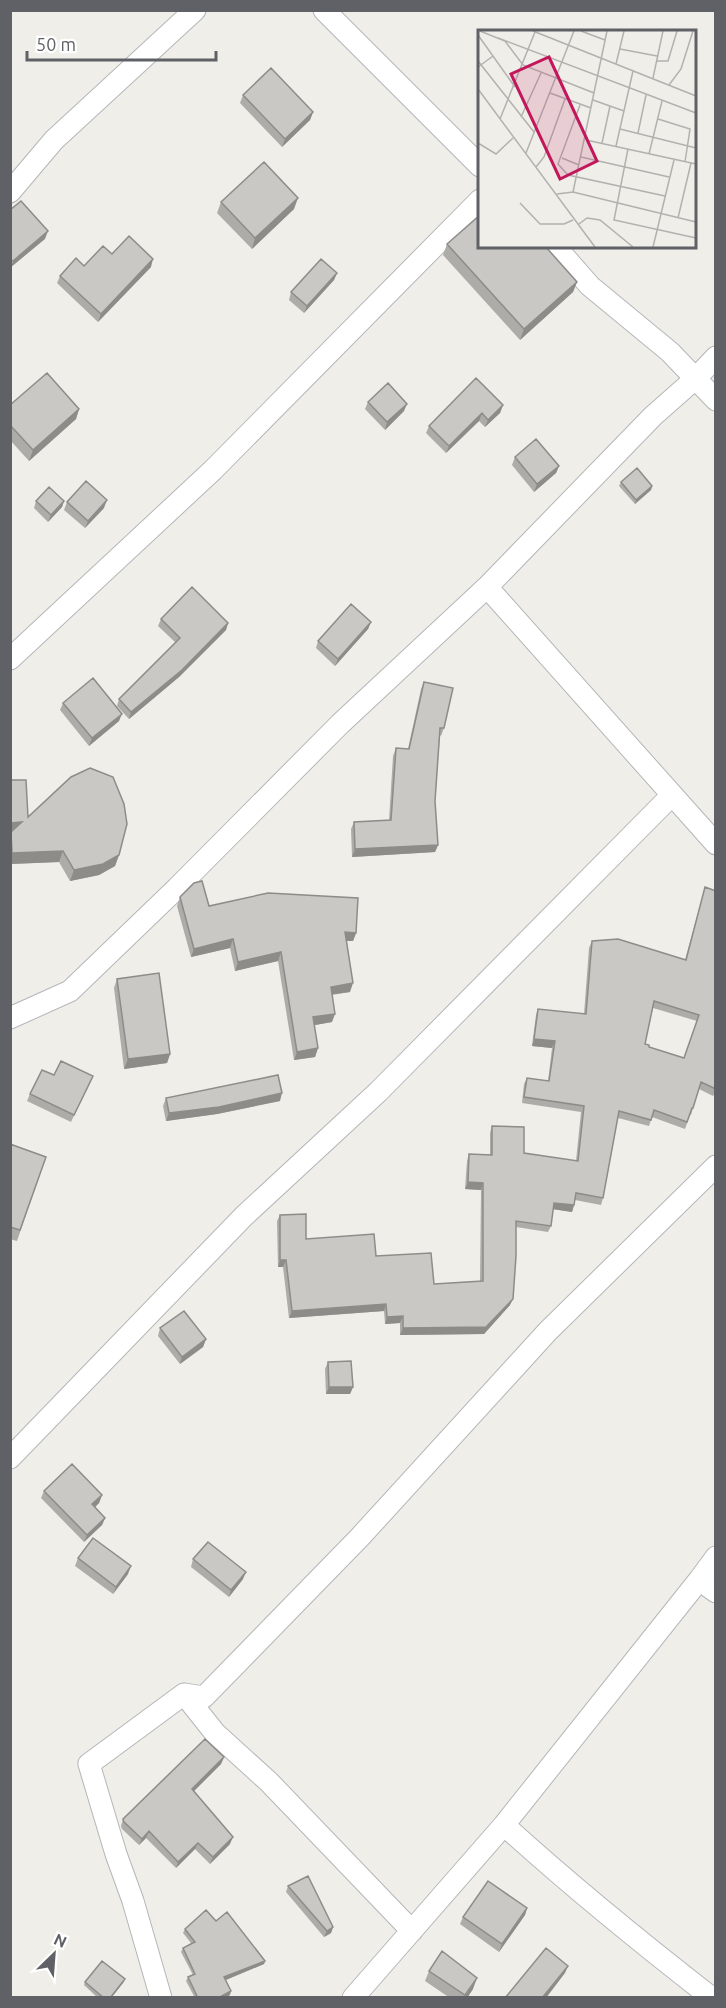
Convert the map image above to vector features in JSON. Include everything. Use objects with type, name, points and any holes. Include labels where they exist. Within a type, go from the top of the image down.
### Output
[{"type":"street","points":[[10,192],[54,140],[195,10]]},
{"type":"street","points":[[324,10],[478,164]]},
{"type":"street","points":[[10,659],[213,470],[478,202]]},
{"type":"street","points":[[557,248],[590,286],[670,352],[716,400]]},
{"type":"street","points":[[10,1018],[70,991],[177,888],[340,724],[487,587],[653,416],[716,357]]},
{"type":"street","points":[[487,587],[716,844]]},
{"type":"street","points":[[10,1458],[244,1216],[378,1092],[672,795]]},
{"type":"street","points":[[161,1998],[89,1764],[184,1694],[204,1697],[360,1537],[548,1331],[716,1166]]},
{"type":"street","points":[[353,1998],[707,1586],[716,1557]]},
{"type":"street","points":[[184,1694],[215,1732],[269,1782],[412,1931]]},
{"type":"street","points":[[504,1825],[622,1928],[712,1998]]},
{"type":"building","points":[[271,68],[313,112],[285,139],[243,95]]},
{"type":"building","points":[[264,162],[298,198],[255,238],[221,202]]},
{"type":"building","points":[[21,201],[48,231],[13,261],[10,259],[10,210]]},
{"type":"building","points":[[478,217],[478,248],[547,248],[577,282],[524,329],[447,244]]},
{"type":"building","points":[[129,236],[153,259],[101,314],[60,276],[76,258],[84,266],[103,246],[112,254]]},
{"type":"building","points":[[321,259],[337,273],[307,306],[291,292]]},
{"type":"building","points":[[47,373],[79,409],[33,450],[10,425],[10,405]]},
{"type":"building","points":[[476,378],[503,405],[488,420],[482,413],[449,446],[429,426]]},
{"type":"building","points":[[388,383],[407,404],[387,422],[368,402]]},
{"type":"building","points":[[536,439],[559,466],[537,484],[515,457]]},
{"type":"building","points":[[637,468],[652,486],[636,500],[621,482]]},
{"type":"building","points":[[86,481],[107,500],[88,521],[67,502]]},
{"type":"building","points":[[49,487],[64,501],[51,515],[36,501]]},
{"type":"building","points":[[192,587],[228,623],[182,670],[131,712],[119,699],[180,638],[161,619]]},
{"type":"building","points":[[351,604],[371,622],[338,659],[318,641]]},
{"type":"building","points":[[93,678],[122,714],[92,738],[63,703]]},
{"type":"building","points":[[424,682],[453,688],[444,728],[440,728],[435,801],[438,845],[355,849],[354,822],[391,820],[396,748],[409,749]]},
{"type":"building","points":[[90,768],[113,777],[124,804],[127,824],[119,855],[103,864],[74,870],[63,851],[12,853],[11,832],[22,822],[10,823],[10,780],[26,780],[28,817],[71,777]]},
{"type":"building","points":[[202,881],[209,906],[268,893],[358,898],[356,933],[345,932],[353,983],[331,987],[335,1014],[313,1017],[318,1048],[297,1052],[281,952],[238,962],[233,939],[194,949],[180,897],[194,883]]},
{"type":"building","points":[[705,887],[716,891],[716,1089],[701,1082],[687,1122],[654,1110],[651,1120],[619,1111],[603,1198],[576,1193],[574,1205],[554,1203],[551,1226],[516,1221],[513,1299],[486,1327],[403,1328],[403,1316],[387,1317],[386,1304],[292,1311],[286,1260],[280,1260],[280,1215],[306,1214],[306,1239],[374,1234],[376,1256],[431,1253],[434,1284],[483,1281],[483,1183],[468,1182],[469,1154],[492,1155],[492,1126],[524,1127],[524,1153],[578,1161],[584,1106],[524,1097],[527,1078],[549,1081],[555,1041],[534,1039],[538,1009],[586,1014],[592,941],[618,939],[686,960]],"holes":[[[654,1001],[699,1015],[684,1058],[645,1044]]]},
{"type":"building","points":[[159,973],[170,1054],[128,1059],[117,979]]},
{"type":"building","points":[[61,1061],[93,1076],[74,1115],[30,1094],[42,1070],[54,1075]]},
{"type":"building","points":[[278,1075],[282,1093],[219,1107],[169,1113],[166,1098]]},
{"type":"building","points":[[10,1144],[46,1157],[20,1230],[10,1227]]},
{"type":"building","points":[[184,1311],[206,1339],[182,1357],[160,1328]]},
{"type":"building","points":[[351,1361],[353,1387],[329,1387],[328,1362]]},
{"type":"building","points":[[72,1464],[102,1495],[92,1504],[105,1518],[87,1535],[44,1491]]},
{"type":"building","points":[[93,1538],[131,1566],[116,1587],[78,1558]]},
{"type":"building","points":[[208,1542],[246,1572],[231,1590],[193,1559]]},
{"type":"building","points":[[205,1739],[224,1757],[192,1789],[233,1837],[213,1857],[198,1843],[178,1862],[149,1831],[142,1839],[123,1819]]},
{"type":"building","points":[[308,1876],[333,1927],[327,1931],[288,1886]]},
{"type":"building","points":[[488,1881],[527,1908],[502,1944],[463,1917]]},
{"type":"building","points":[[206,1910],[216,1921],[227,1912],[265,1961],[224,1977],[231,1991],[218,1998],[198,1998],[188,1977],[195,1974],[183,1948],[195,1942],[185,1929]]},
{"type":"building","points":[[546,1948],[568,1966],[542,1998],[505,1998]]},
{"type":"building","points":[[442,1951],[477,1978],[465,1995],[429,1971]]},
{"type":"building","points":[[102,1961],[125,1979],[110,1998],[104,1998],[85,1982]]}]
